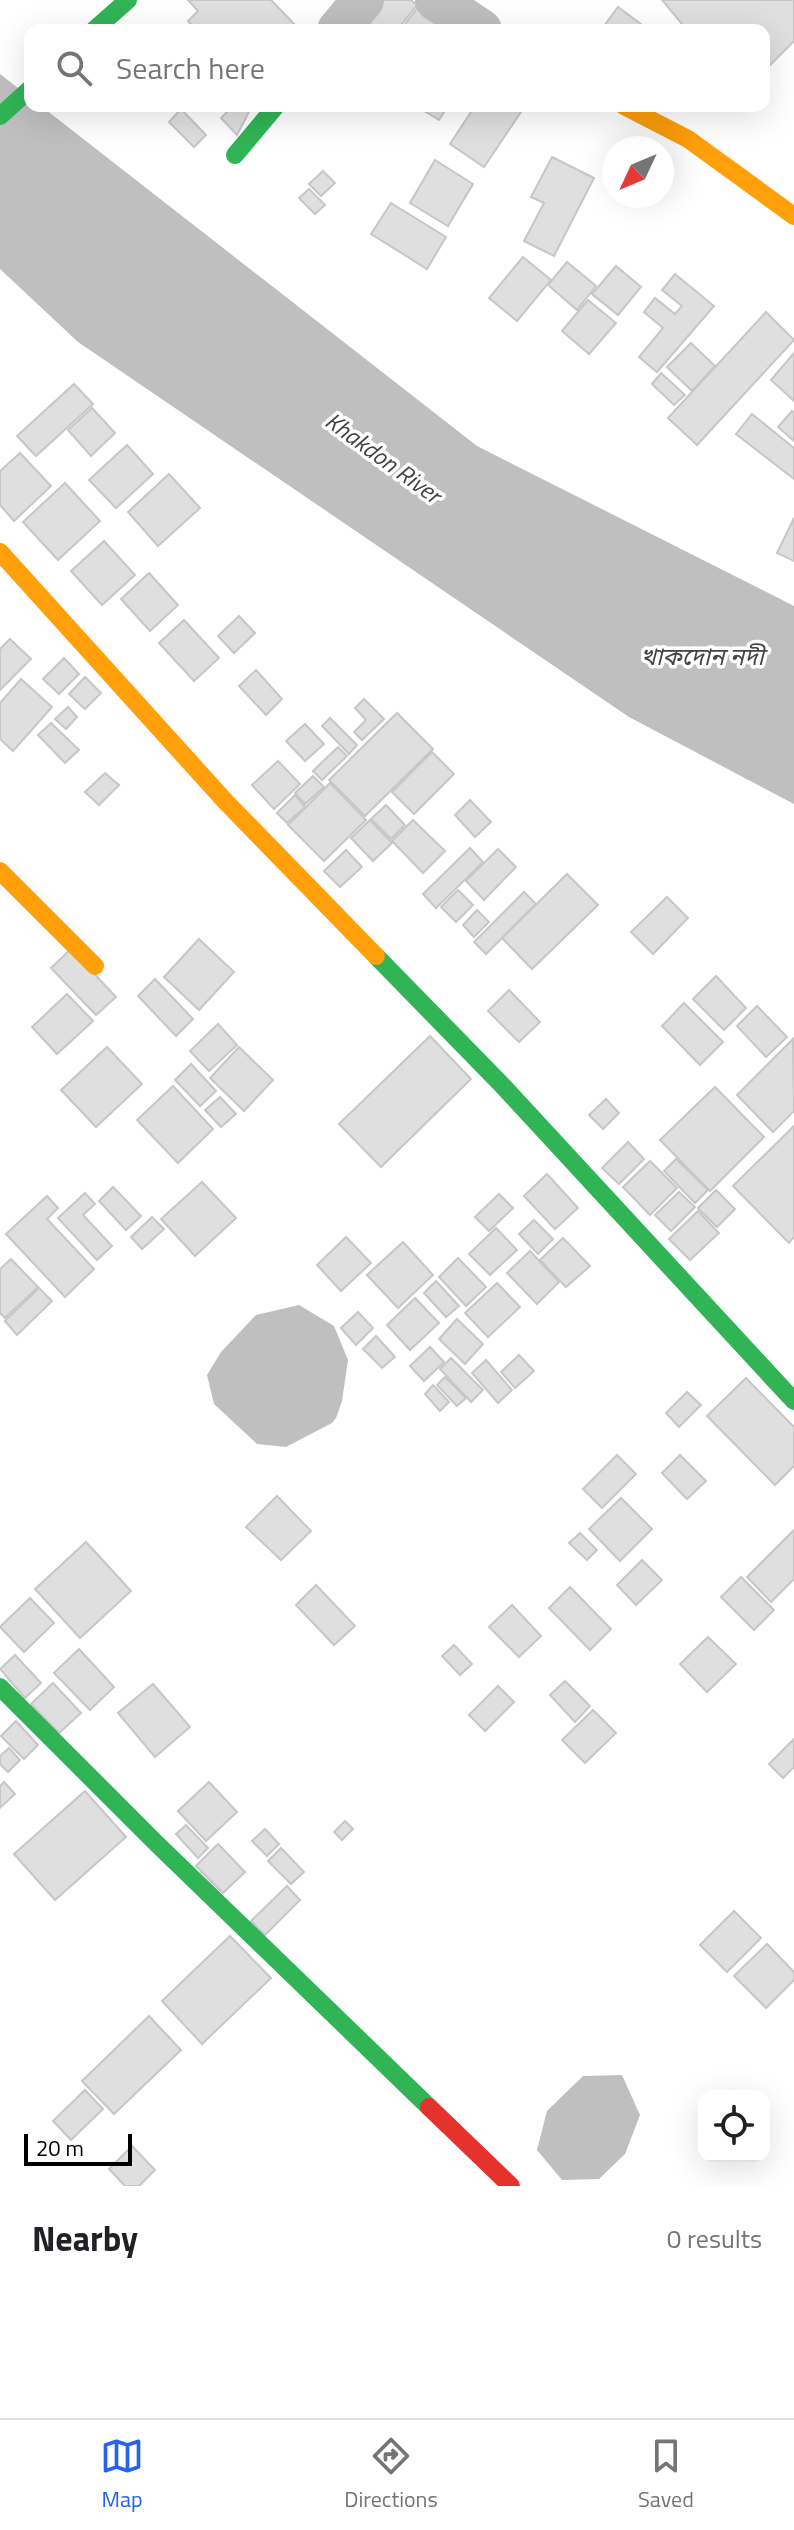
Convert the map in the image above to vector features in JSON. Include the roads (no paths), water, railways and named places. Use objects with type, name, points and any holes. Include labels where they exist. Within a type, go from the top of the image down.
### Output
[{"type":"street","points":[[343,24],[363,0]]},
{"type":"street","points":[[436,0],[472,24]]},
{"type":"street","points":[[101,24],[122,5]]},
{"type":"street","points":[[0,116],[24,94]]},
{"type":"street","points":[[235,155],[271,112]]},
{"type":"street","points":[[636,112],[688,139],[794,216]]},
{"type":"street","points":[[0,552],[225,801],[501,1084],[794,1401]]},
{"type":"street","points":[[0,871],[95,966]]},
{"type":"street","points":[[0,1687],[156,1843],[511,2186]]},
{"type":"water","name":"খাকদোন নদী","points":[[0,74],[24,93],[24,112],[49,112],[477,446],[794,606],[794,804],[629,717],[78,342],[0,269]]},
{"type":"water","points":[[299,1305],[334,1326],[348,1360],[342,1401],[332,1423],[286,1447],[257,1444],[214,1404],[207,1375],[221,1352],[256,1315]]},
{"type":"water","points":[[622,2075],[640,2115],[625,2154],[599,2179],[562,2180],[537,2150],[547,2111],[583,2076]]},
{"type":"water label","name":"Khakdon River","points":[[383,458]]}]
